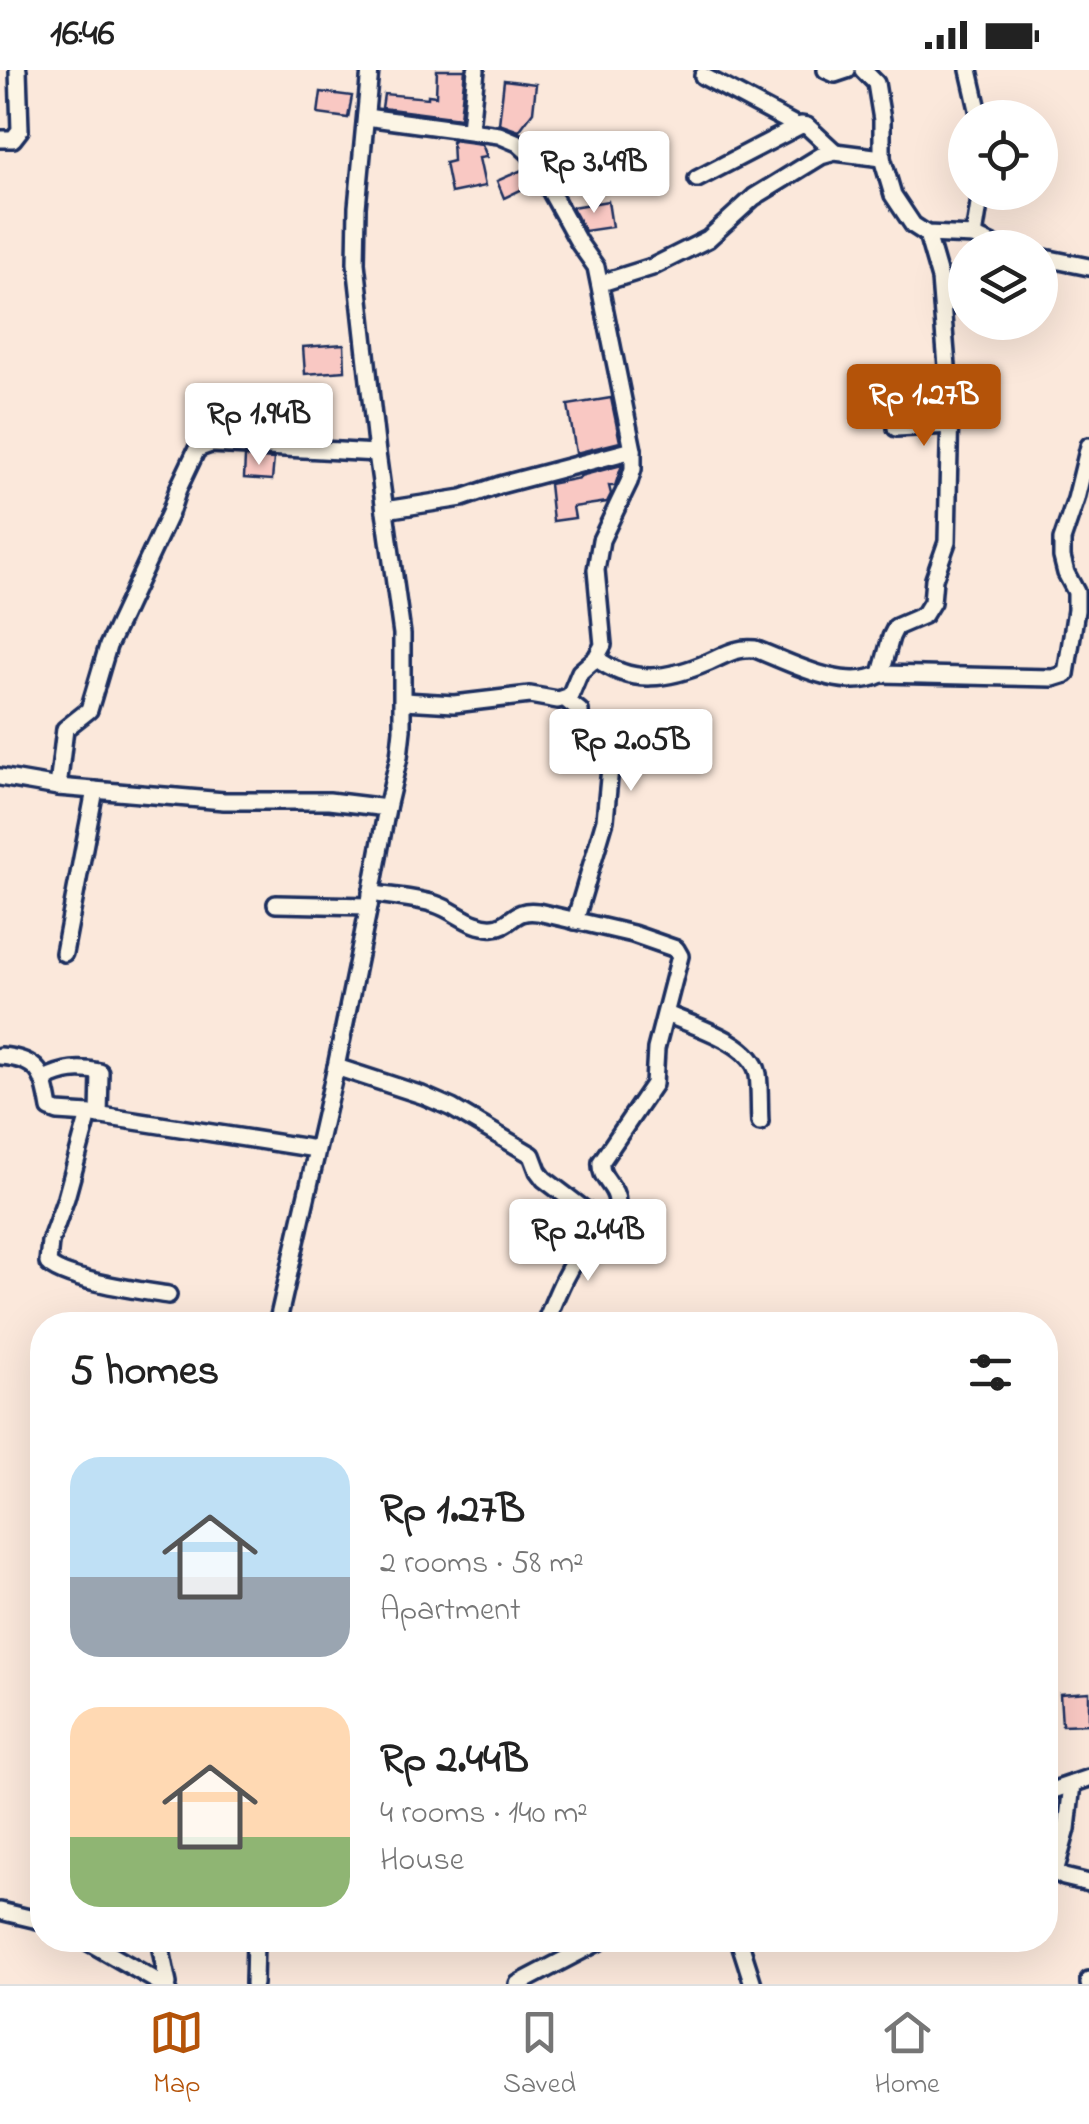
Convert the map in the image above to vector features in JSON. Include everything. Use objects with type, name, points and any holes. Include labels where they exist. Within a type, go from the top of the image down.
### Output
[{"type":"street","points":[[0,139],[13,139],[20,130],[18,70]]},
{"type":"street","points":[[280,1312],[370,900],[399,757],[404,701],[402,634],[356,263],[358,192],[370,70]]},
{"type":"street","points":[[470,129],[476,70]]},
{"type":"street","points":[[826,70],[836,74],[847,70]]},
{"type":"street","points":[[863,70],[876,83],[882,120],[882,158],[893,195],[914,225],[927,234],[948,235]]},
{"type":"street","points":[[969,70],[976,100]]},
{"type":"street","points":[[703,76],[797,126]]},
{"type":"street","points":[[366,117],[470,129],[518,143],[530,154],[596,267],[634,450],[633,469],[601,540],[596,570],[603,645],[596,658],[580,672],[566,700]]},
{"type":"street","points":[[697,179],[797,126],[807,126],[835,152]]},
{"type":"street","points":[[601,283],[652,267],[708,239],[754,197],[812,160],[835,152],[882,158]]},
{"type":"street","points":[[880,674],[896,628],[924,616],[932,602],[934,579],[947,542],[950,404],[938,266],[927,234]]},
{"type":"street","points":[[1058,261],[1089,267]]},
{"type":"street","points":[[896,428],[950,426]]},
{"type":"street","points":[[58,787],[65,729],[90,710],[108,646],[197,449],[211,444],[377,453]]},
{"type":"street","points":[[596,658],[618,673],[636,678],[652,678],[706,664],[742,648],[849,681],[880,674],[1054,678],[1066,674],[1076,592],[1066,573],[1062,540],[1089,446]]},
{"type":"street","points":[[385,510],[462,498],[634,450]]},
{"type":"street","points":[[404,701],[454,704],[530,695],[566,700],[580,712],[581,746],[609,761],[610,768],[605,820],[575,921]]},
{"type":"street","points":[[0,778],[58,787],[224,801],[329,802],[386,808]]},
{"type":"street","points":[[64,953],[94,790]]},
{"type":"street","points":[[276,904],[370,900],[438,905],[469,922],[494,928],[528,910],[633,934],[676,950],[680,962],[656,1050],[654,1084],[600,1169],[615,1190],[614,1217],[582,1248],[550,1312]]},
{"type":"street","points":[[666,1014],[722,1038],[751,1057],[758,1072],[760,1122]]},
{"type":"street","points":[[0,1056],[30,1064],[45,1079],[50,1108],[58,1112],[316,1149]]},
{"type":"street","points":[[336,1067],[452,1108],[532,1155],[544,1178],[606,1226]]},
{"type":"street","points":[[45,1079],[62,1070],[100,1072],[94,1115],[50,1242],[48,1264],[52,1269],[94,1281],[168,1295]]},
{"type":"street","points":[[1058,1789],[1089,1778]]},
{"type":"street","points":[[1058,1861],[1067,1829],[1072,1784]]},
{"type":"street","points":[[1058,1874],[1089,1883]]},
{"type":"street","points":[[0,1911],[30,1917]]},
{"type":"street","points":[[107,1952],[165,1984]]},
{"type":"street","points":[[161,1952],[165,1984]]},
{"type":"street","points":[[254,1984],[255,1952]]},
{"type":"street","points":[[518,1984],[579,1952]]},
{"type":"street","points":[[744,1952],[753,1984]]},
{"type":"building","points":[[437,70],[465,70],[460,118],[382,108],[384,94],[436,96]]},
{"type":"building","points":[[504,80],[536,84],[533,112],[519,131],[499,124]]},
{"type":"building","points":[[321,92],[352,96],[348,118],[318,114]]},
{"type":"building","points":[[569,134],[574,151],[542,153],[538,142]]},
{"type":"building","points":[[452,140],[482,144],[487,157],[479,158],[485,186],[451,193],[445,163],[453,161]]},
{"type":"building","points":[[522,170],[529,186],[504,198],[497,181]]},
{"type":"building","points":[[608,201],[612,227],[585,231],[572,207]]},
{"type":"building","points":[[344,344],[345,371],[305,374],[303,347]]},
{"type":"building","points":[[611,398],[620,442],[576,453],[568,405]]},
{"type":"building","points":[[245,457],[274,459],[272,480],[244,478]]},
{"type":"building","points":[[622,465],[615,486],[609,486],[607,502],[573,507],[575,518],[553,521],[549,484]]},
{"type":"building","points":[[1089,1692],[1089,1724],[1062,1725],[1060,1694]]}]
